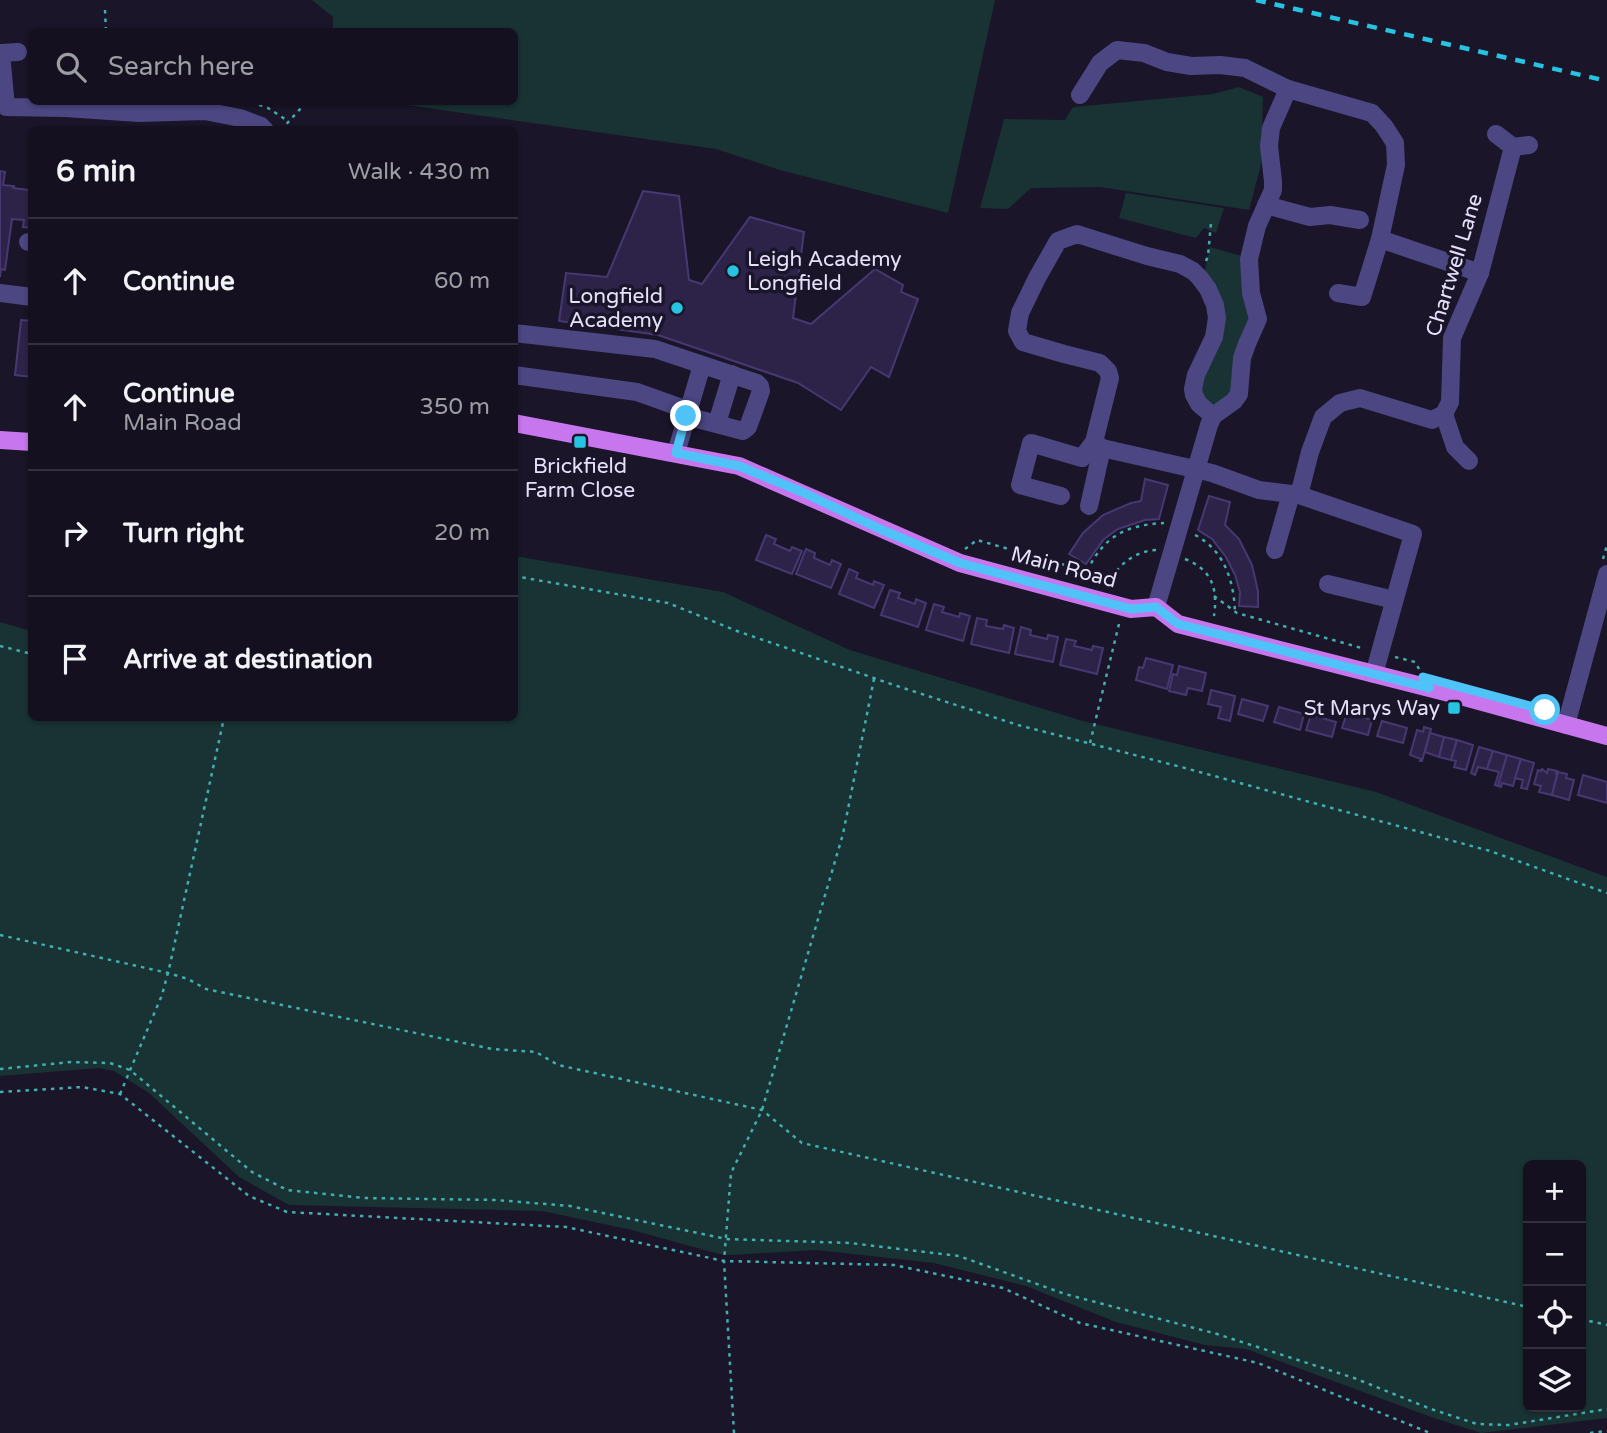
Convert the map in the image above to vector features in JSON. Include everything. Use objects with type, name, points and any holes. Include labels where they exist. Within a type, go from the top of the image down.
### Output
[{"type":"main road","name":"Main Road","points":[[518,424],[739,466],[960,563],[1131,609],[1156,607]]},
{"type":"main road","points":[[0,440],[28,442]]},
{"type":"main road","points":[[1156,607],[1178,624],[1607,736]]},
{"type":"street","points":[[1080,95],[1100,64],[1117,50],[1144,53],[1167,62],[1191,66],[1245,68],[1289,89],[1372,113],[1395,144],[1396,165],[1380,239],[1362,297],[1338,293]]},
{"type":"street","points":[[18,52],[1,53],[6,107],[139,113],[205,111],[240,118],[261,126]]},
{"type":"street","points":[[1156,607],[1207,429],[1213,416],[1235,400],[1240,392],[1242,358],[1258,317],[1251,293],[1249,259],[1257,226],[1272,194],[1274,183],[1270,131],[1289,89]]},
{"type":"street","name":"Chartwell Lane","points":[[1444,414],[1450,402],[1452,338],[1480,273],[1521,146],[1496,134]]},
{"type":"street","points":[[1266,205],[1310,218],[1329,215],[1360,220]]},
{"type":"street","points":[[1089,506],[1110,378],[1108,371],[1100,363],[1023,342],[1017,331],[1020,313],[1058,241],[1077,234],[1180,264],[1200,278],[1214,301],[1216,323],[1212,344],[1196,375],[1194,393],[1199,404],[1213,416]]},
{"type":"street","points":[[1380,239],[1480,273]]},
{"type":"street","points":[[0,293],[28,296]]},
{"type":"street","points":[[518,333],[655,349],[757,383],[761,390],[747,430],[743,431],[686,416],[679,407],[637,392],[518,376]]},
{"type":"street","points":[[676,453],[702,365]]},
{"type":"street","points":[[717,423],[732,374]]},
{"type":"street","points":[[1275,550],[1323,416],[1340,403],[1360,398],[1432,419],[1444,414],[1455,447],[1469,461]]},
{"type":"street","points":[[1061,496],[1020,485],[1031,443],[1082,458],[1098,445]]},
{"type":"street","points":[[1098,445],[1225,477],[1259,491],[1295,494],[1413,534],[1374,674]]},
{"type":"street","points":[[1566,725],[1604,572]]},
{"type":"street","points":[[1328,584],[1394,600]]},
{"type":"path","points":[[105,10],[106,28]]},
{"type":"path","points":[[260,105],[288,121]]},
{"type":"path","points":[[284,126],[302,105]]},
{"type":"path","points":[[1200,278],[1208,256],[1211,223]]},
{"type":"path","points":[[1087,571],[1095,554],[1113,537],[1132,527],[1164,523],[1162,532]]},
{"type":"path","points":[[1194,534],[1212,546],[1224,565],[1231,580],[1236,612]]},
{"type":"path","points":[[950,559],[977,540],[1111,578]]},
{"type":"path","points":[[1157,551],[1160,541]]},
{"type":"path","points":[[1604,572],[1607,545]]},
{"type":"path","points":[[518,577],[668,603],[737,631],[874,679],[1018,725],[1490,851],[1607,893]]},
{"type":"path","points":[[1214,596],[1236,612],[1415,662],[1429,688]]},
{"type":"path","points":[[1090,743],[1123,607]]},
{"type":"path","points":[[0,646],[28,653]]},
{"type":"path","points":[[734,1433],[724,1261],[731,1172],[762,1110],[843,834],[874,679]]},
{"type":"path","points":[[120,1094],[162,995],[223,721]]},
{"type":"path","points":[[0,935],[168,973],[188,979],[206,989],[492,1049],[536,1052],[558,1065],[762,1110],[802,1143],[1523,1306]]},
{"type":"path","points":[[0,1069],[71,1062],[110,1063],[130,1070],[252,1172],[287,1190],[364,1198],[496,1200],[570,1206],[726,1239],[850,1243],[959,1256],[1065,1294],[1217,1334],[1316,1366],[1477,1424],[1509,1426],[1607,1409]]},
{"type":"path","points":[[0,1092],[82,1087],[120,1094],[249,1195],[288,1212],[566,1227],[724,1261],[894,1265],[1003,1288],[1080,1323],[1258,1363],[1430,1433]]},
{"type":"path","points":[[1586,1320],[1607,1325]]},
{"type":"path","points":[[1590,1433],[1607,1431]]},
{"type":"green space","points":[[312,0],[995,0],[948,213],[780,170],[716,149],[407,105],[518,105],[518,28],[333,28],[333,17]]},
{"type":"green space","points":[[1239,87],[1263,97],[1261,165],[1249,210],[1100,187],[1031,188],[1008,209],[980,208],[1004,119],[1065,120],[1073,107],[1213,94]]},
{"type":"green space","points":[[1126,193],[1224,208],[1216,233],[1204,228],[1196,238],[1119,218]]},
{"type":"green space","points":[[1210,247],[1245,257],[1252,316],[1235,390],[1215,405],[1198,392],[1217,343],[1202,274]]},
{"type":"green space","points":[[518,557],[723,592],[850,650],[1083,721],[1376,792],[1607,877],[1607,1418],[1481,1433],[1246,1349],[1205,1345],[1116,1322],[1026,1286],[934,1263],[816,1250],[719,1254],[632,1230],[542,1211],[289,1205],[239,1177],[149,1093],[114,1071],[99,1068],[0,1076],[0,622],[28,630],[28,721],[518,721]]},
{"type":"building","points":[[0,171],[5,172],[3,185],[28,190],[28,228],[23,227],[24,220],[12,219],[5,270],[1,269],[0,277]]},
{"type":"building","name":"Longfield Academy","points":[[643,191],[679,196],[689,280],[702,284],[750,217],[804,232],[793,318],[811,324],[875,269],[903,285],[901,292],[918,299],[889,377],[871,367],[841,410],[798,383],[658,335],[559,321],[566,273],[607,277]]},
{"type":"building","points":[[21,320],[28,321],[28,377],[15,375]]},
{"type":"building","points":[[1145,479],[1168,485],[1159,519],[1145,520],[1118,529],[1104,539],[1086,564],[1069,554],[1083,533],[1103,515],[1141,501]]},
{"type":"building","points":[[1209,496],[1230,502],[1225,525],[1239,539],[1252,565],[1258,591],[1258,607],[1239,606],[1240,592],[1226,557],[1212,539],[1198,530]]},
{"type":"building","points":[[766,535],[776,539],[774,544],[790,551],[792,547],[802,551],[792,574],[756,560]]},
{"type":"building","points":[[806,549],[815,553],[814,558],[830,565],[832,560],[841,564],[831,588],[796,574]]},
{"type":"building","points":[[849,569],[858,573],[856,578],[873,585],[874,581],[884,585],[874,608],[839,594]]},
{"type":"building","points":[[890,590],[900,593],[898,598],[915,604],[916,599],[926,603],[918,627],[881,615]]},
{"type":"building","points":[[934,604],[944,607],[942,612],[959,617],[960,613],[970,616],[963,641],[926,630]]},
{"type":"building","points":[[977,618],[987,620],[986,626],[1003,629],[1004,625],[1014,628],[1009,653],[971,644]]},
{"type":"building","points":[[1021,627],[1031,630],[1030,635],[1047,639],[1048,635],[1058,637],[1053,662],[1015,654]]},
{"type":"building","points":[[1066,639],[1076,641],[1074,646],[1092,650],[1093,646],[1103,648],[1097,674],[1060,665]]},
{"type":"building","points":[[1146,658],[1173,665],[1167,689],[1136,680],[1139,667],[1143,668]]},
{"type":"building","points":[[1179,666],[1206,673],[1202,691],[1188,688],[1186,695],[1169,691],[1173,674],[1177,675]]},
{"type":"building","points":[[1211,690],[1235,696],[1230,721],[1218,718],[1221,707],[1208,704]]},
{"type":"building","points":[[1242,699],[1268,706],[1263,721],[1238,714]]},
{"type":"building","points":[[1279,707],[1304,714],[1300,730],[1274,722]]},
{"type":"building","points":[[1347,713],[1372,720],[1368,735],[1342,728]]},
{"type":"building","points":[[1311,715],[1336,722],[1332,737],[1306,730]]},
{"type":"building","points":[[1382,721],[1407,728],[1403,743],[1377,736]]},
{"type":"building","points":[[1424,727],[1431,729],[1422,761],[1420,761],[1421,759],[1410,755],[1417,730],[1423,732]]},
{"type":"building","points":[[1430,733],[1444,737],[1439,757],[1425,752]]},
{"type":"building","points":[[1444,737],[1457,740],[1451,760],[1439,757]]},
{"type":"building","points":[[1457,740],[1473,745],[1466,770],[1454,767],[1456,761],[1451,760]]},
{"type":"building","points":[[1479,747],[1493,751],[1487,769],[1478,767],[1475,775],[1471,773]]},
{"type":"building","points":[[1493,751],[1507,755],[1498,786],[1495,785],[1499,772],[1487,769]]},
{"type":"building","points":[[1507,755],[1521,759],[1513,786],[1502,783],[1501,787],[1498,786]]},
{"type":"building","points":[[1521,759],[1534,763],[1527,789],[1521,788],[1523,780],[1515,778]]},
{"type":"building","points":[[1542,769],[1547,773],[1548,769],[1557,771],[1552,795],[1539,792],[1541,786],[1534,784],[1538,770]]},
{"type":"building","points":[[1558,772],[1567,774],[1566,778],[1574,780],[1569,800],[1552,795]]},
{"type":"building","points":[[1583,775],[1607,782],[1607,803],[1578,795]]},
{"type":"railway","points":[[1256,0],[1607,81]]},
{"type":"place","name":"Leigh Academy Longfield","points":[[733,271]]},
{"type":"place","name":"Longfield Academy","points":[[677,308]]},
{"type":"place","name":"Brickfield Farm Close","points":[[580,442]]},
{"type":"place","name":"St Marys Way","points":[[1454,708]]},
{"type":"route","points":[[686,416],[676,453],[739,466],[960,563],[1131,609],[1156,607],[1178,624],[1429,688],[1423,677],[1545,710]]}]
